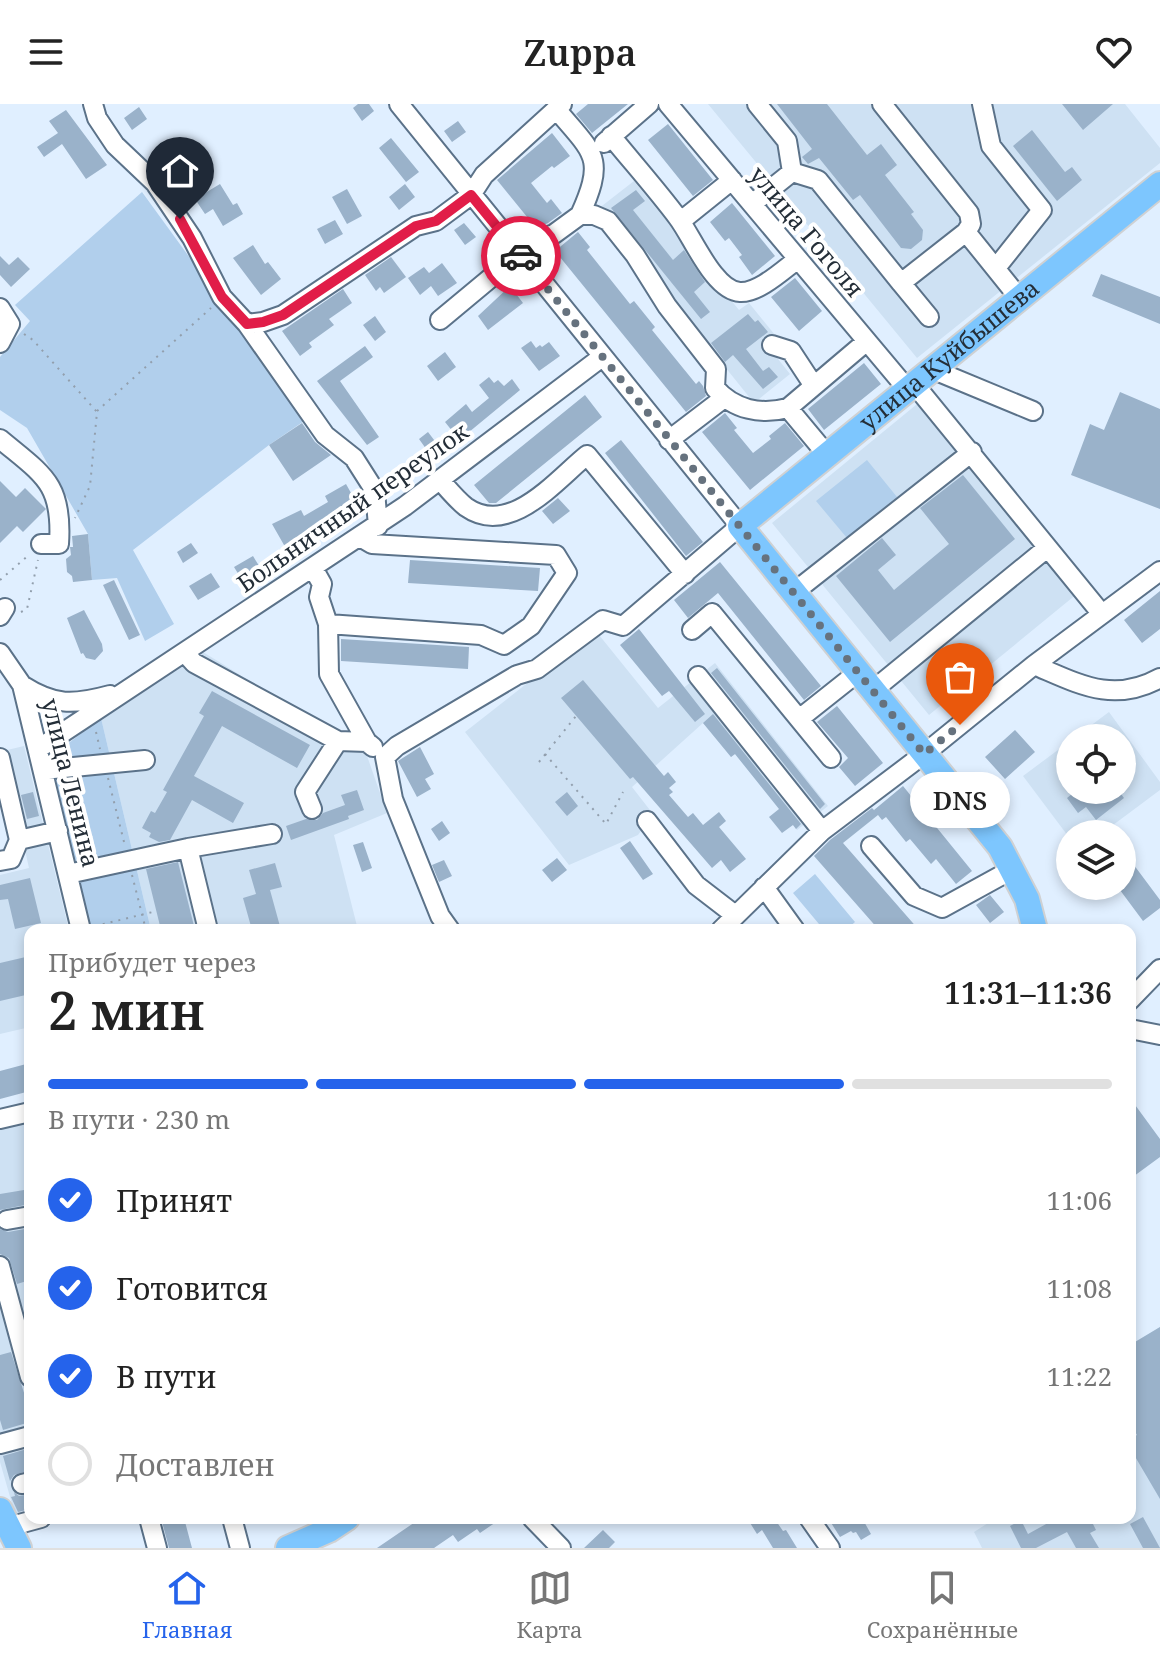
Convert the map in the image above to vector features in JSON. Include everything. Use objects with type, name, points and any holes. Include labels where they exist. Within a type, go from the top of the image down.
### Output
[{"type":"main road","name":"улица Куйбышева","points":[[740,526],[1160,184]]},
{"type":"main road","points":[[740,526],[980,821],[1013,869],[1027,899],[1033,924]]},
{"type":"main road","points":[[288,1548],[338,1524]]},
{"type":"street","points":[[93,104],[97,118],[115,145],[155,183],[192,238],[222,297],[247,324],[325,435],[354,458],[375,491],[378,526]]},
{"type":"street","points":[[385,757],[397,746],[517,675],[537,669],[603,620],[623,626],[740,526],[399,104]]},
{"type":"street","points":[[593,152],[649,104]]},
{"type":"street","name":"улица Гоголя","points":[[668,104],[867,341],[919,382],[1101,613]]},
{"type":"street","points":[[757,104],[787,141],[792,172]]},
{"type":"street","points":[[882,104],[969,213],[971,224],[966,232],[901,283]]},
{"type":"street","points":[[982,104],[991,146],[1042,210],[996,268]]},
{"type":"street","points":[[247,324],[283,315],[416,226],[436,221],[471,195],[484,175],[559,107],[593,152],[595,170],[580,215],[554,234],[535,241],[440,320]]},
{"type":"street","points":[[611,136],[681,221],[699,255],[730,290],[742,293],[759,286],[798,259]]},
{"type":"street","points":[[752,204],[792,172]]},
{"type":"street","points":[[792,172],[818,180],[929,317]]},
{"type":"street","points":[[681,221],[732,180]]},
{"type":"street","points":[[580,215],[594,215],[608,221],[635,255],[667,306],[716,369],[715,388],[724,398],[749,410],[774,412],[788,408],[867,341]]},
{"type":"street","points":[[966,232],[1020,299]]},
{"type":"street","points":[[0,343],[5,316]]},
{"type":"street","points":[[772,345],[791,351],[814,386]]},
{"type":"street","name":"Больничный переулок","points":[[38,749],[378,526],[602,357]]},
{"type":"street","points":[[919,382],[1033,411]]},
{"type":"street","points":[[669,440],[724,398]]},
{"type":"street","points":[[788,408],[828,456]]},
{"type":"street","points":[[0,439],[41,473],[58,500],[61,518],[59,544],[41,544]]},
{"type":"street","points":[[793,593],[972,453]]},
{"type":"street","points":[[440,480],[467,508],[487,516],[506,515],[523,508],[587,455],[685,574]]},
{"type":"street","points":[[375,491],[405,506]]},
{"type":"street","points":[[360,537],[372,544],[556,555],[567,573],[531,626],[504,645]]},
{"type":"street","points":[[799,719],[864,682],[1047,548]]},
{"type":"street","points":[[313,568],[322,584],[319,597],[328,624],[329,674],[367,742],[385,757],[393,799],[446,924]]},
{"type":"street","points":[[727,924],[822,831],[1101,613],[1160,571]]},
{"type":"street","points":[[692,630],[712,613],[831,758]]},
{"type":"street","points":[[328,624],[481,635],[504,645],[517,675]]},
{"type":"street","name":"улица Ленина","points":[[0,653],[22,685],[68,874],[84,924]]},
{"type":"street","points":[[185,653],[194,663],[338,741],[367,742]]},
{"type":"street","points":[[1034,665],[1095,690],[1125,692],[1160,678]]},
{"type":"street","points":[[698,676],[822,831]]},
{"type":"street","name":"Больничный переулок","points":[[22,685],[41,698],[64,703],[87,701],[126,691]]},
{"type":"street","points":[[312,809],[305,792],[338,741]]},
{"type":"street","points":[[0,758],[19,840],[11,859],[0,861]]},
{"type":"street","points":[[43,770],[145,760]]},
{"type":"street","points":[[647,821],[696,885],[735,915]]},
{"type":"street","points":[[19,840],[58,831]]},
{"type":"street","points":[[68,874],[188,848],[272,834]]},
{"type":"street","points":[[871,846],[914,896],[942,908],[1013,869]]},
{"type":"street","points":[[188,848],[207,924]]},
{"type":"street","points":[[764,887],[791,924]]},
{"type":"street","points":[[1136,994],[1160,969]]},
{"type":"street","points":[[1136,1030],[1160,1035]]},
{"type":"street","points":[[0,1119],[24,1113]]},
{"type":"street","points":[[7,1220],[24,1217]]},
{"type":"street","points":[[0,1266],[24,1355]]},
{"type":"street","points":[[0,1444],[24,1438]]},
{"type":"street","points":[[151,1524],[157,1548]]},
{"type":"street","points":[[234,1524],[240,1548]]},
{"type":"street","points":[[538,1524],[561,1548]]},
{"type":"street","points":[[813,1524],[830,1548]]},
{"type":"path","points":[[61,518],[77,518],[90,486],[97,412],[222,297]]},
{"type":"path","points":[[5,316],[33,340],[97,412]]},
{"type":"path","points":[[0,580],[41,544]]},
{"type":"path","points":[[27,609],[41,544]]},
{"type":"path","points":[[539,762],[576,716]]},
{"type":"path","points":[[97,734],[144,924]]},
{"type":"path","points":[[545,754],[606,824],[623,792]]},
{"type":"path","points":[[105,924],[157,911]]},
{"type":"shaded area","points":[[708,104],[1125,104],[1160,148],[1160,163],[917,358]]},
{"type":"shaded area","points":[[634,181],[739,310],[749,303],[775,335],[766,344],[790,374],[754,403],[598,209]]},
{"type":"shaded area","points":[[142,192],[307,419],[133,550],[174,624],[145,641],[117,578],[92,580],[88,534],[27,428],[0,410],[0,357],[30,321],[15,305]]},
{"type":"shaded area","points":[[922,400],[1078,593],[929,715],[772,523]]},
{"type":"shaded area","points":[[867,460],[897,497],[847,538],[816,501]]},
{"type":"shaded area","points":[[595,630],[658,708],[715,663],[828,806],[797,830],[735,754],[731,757],[703,723],[632,787],[653,814],[638,835],[569,865],[465,732]]},
{"type":"shaded area","points":[[203,652],[366,753],[387,813],[334,835],[356,924],[150,924],[101,718]]},
{"type":"shaded area","points":[[1109,712],[1118,724],[1093,724]]},
{"type":"shaded area","points":[[101,718],[150,924],[89,924],[48,759]]},
{"type":"shaded area","points":[[24,746],[68,924],[24,924],[24,1028],[0,1034],[0,875],[29,868],[3,751]]},
{"type":"shaded area","points":[[1136,749],[1160,782],[1160,790],[1120,820],[1056,820],[1023,776],[1056,751],[1056,804],[1136,804]]},
{"type":"shaded area","points":[[815,874],[855,922],[819,924],[793,893]]},
{"type":"shaded area","points":[[24,1122],[24,1519],[17,1521],[0,1462],[0,1128]]},
{"type":"shaded area","points":[[1160,1327],[1160,1548],[982,1548],[974,1532],[987,1524],[1136,1524],[1136,1341]]},
{"type":"building","points":[[358,104],[369,104],[374,111],[362,121],[353,108]]},
{"type":"building","points":[[588,104],[628,104],[592,133],[576,114]]},
{"type":"building","points":[[777,104],[827,104],[867,155],[881,144],[897,165],[885,175],[914,212],[911,214],[923,230],[922,240],[911,249],[901,248],[860,195],[853,200],[819,158],[808,164],[802,157],[812,149]]},
{"type":"building","points":[[1062,104],[1113,104],[1083,130]]},
{"type":"building","points":[[139,107],[147,119],[132,130],[124,118]]},
{"type":"building","points":[[66,110],[107,165],[86,179],[62,144],[44,157],[37,147],[58,133],[49,121]]},
{"type":"building","points":[[458,121],[466,132],[452,142],[444,131]]},
{"type":"building","points":[[668,124],[713,180],[693,196],[648,140]]},
{"type":"building","points":[[1032,130],[1065,172],[1072,167],[1082,180],[1057,201],[1013,146]]},
{"type":"building","points":[[552,133],[570,156],[531,183],[547,203],[551,199],[562,213],[536,228],[497,180]]},
{"type":"building","points":[[391,138],[419,172],[406,182],[379,148]]},
{"type":"building","points":[[189,150],[203,168],[178,187],[164,169]]},
{"type":"building","points":[[220,184],[233,205],[237,203],[243,214],[223,226],[213,209],[205,214],[195,199]]},
{"type":"building","points":[[405,184],[415,197],[399,210],[389,197]]},
{"type":"building","points":[[347,189],[362,216],[347,224],[332,197]]},
{"type":"building","points":[[636,190],[645,201],[633,210],[673,260],[684,250],[705,282],[694,292],[710,312],[701,319],[611,208]]},
{"type":"building","points":[[732,203],[775,256],[752,275],[729,238],[725,241],[710,222]]},
{"type":"building","points":[[335,220],[343,234],[325,244],[317,229]]},
{"type":"building","points":[[464,223],[476,237],[465,245],[454,230]]},
{"type":"building","points":[[578,232],[590,247],[587,250],[630,304],[634,301],[655,327],[652,330],[696,384],[699,381],[703,386],[706,396],[686,412],[555,251]]},
{"type":"building","points":[[253,245],[265,264],[268,262],[281,279],[261,295],[233,258]]},
{"type":"building","points":[[0,256],[9,265],[18,257],[30,269],[11,287],[0,275]]},
{"type":"building","points":[[391,257],[406,277],[384,293],[380,287],[376,291],[365,275]]},
{"type":"building","points":[[442,263],[457,283],[438,296],[431,286],[420,295],[408,278],[424,267],[429,273]]},
{"type":"building","points":[[1101,274],[1160,297],[1160,324],[1092,296]]},
{"type":"building","points":[[795,278],[822,311],[799,331],[771,297]]},
{"type":"building","points":[[510,286],[523,303],[488,330],[478,316]]},
{"type":"building","points":[[343,289],[352,303],[329,319],[334,325],[309,343],[312,347],[300,356],[282,331]]},
{"type":"building","points":[[748,314],[768,332],[746,349],[763,371],[769,367],[778,377],[763,389],[733,355],[725,362],[711,343]]},
{"type":"building","points":[[375,316],[386,332],[375,341],[363,325]]},
{"type":"building","points":[[531,341],[536,348],[549,342],[560,356],[539,371],[521,348]]},
{"type":"building","points":[[365,346],[373,357],[340,381],[379,437],[367,445],[317,381]]},
{"type":"building","points":[[445,352],[456,367],[438,381],[427,366]]},
{"type":"building","points":[[864,363],[881,384],[824,430],[808,409]]},
{"type":"building","points":[[489,377],[494,383],[498,380],[504,386],[512,379],[520,390],[463,437],[456,430],[453,432],[445,422],[466,404],[472,412],[489,398],[479,385]]},
{"type":"building","points":[[1120,392],[1160,409],[1160,509],[1071,475],[1090,424],[1104,430]]},
{"type":"building","points":[[585,395],[602,417],[496,503],[489,503],[474,485]]},
{"type":"building","points":[[725,413],[753,453],[785,423],[804,446],[750,490],[702,432]]},
{"type":"building","points":[[302,423],[315,442],[331,455],[293,481],[269,445]]},
{"type":"building","points":[[428,432],[444,453],[434,460],[419,439]]},
{"type":"building","points":[[621,440],[703,542],[686,556],[605,453]]},
{"type":"building","points":[[402,467],[411,479],[400,487],[391,475]]},
{"type":"building","points":[[963,475],[1015,539],[890,642],[836,576],[882,538],[896,555],[878,570],[894,590],[949,544],[920,508]]},
{"type":"building","points":[[0,481],[16,497],[25,488],[46,509],[23,532],[17,526],[0,543]]},
{"type":"building","points":[[346,484],[360,509],[288,552],[272,524],[301,510],[304,516],[328,502],[325,496]]},
{"type":"building","points":[[558,498],[570,511],[553,524],[542,511]]},
{"type":"building","points":[[88,534],[92,580],[73,582],[67,572],[66,559],[71,555],[72,536]]},
{"type":"building","points":[[191,543],[198,553],[183,563],[177,552]]},
{"type":"building","points":[[253,556],[261,569],[242,580],[234,567]]},
{"type":"building","points":[[410,560],[540,568],[538,591],[408,583]]},
{"type":"building","points":[[720,562],[821,686],[804,700],[718,593],[688,618],[674,600]]},
{"type":"building","points":[[211,573],[220,587],[198,600],[189,586]]},
{"type":"building","points":[[114,580],[140,635],[129,640],[103,585]]},
{"type":"building","points":[[1160,591],[1160,629],[1142,643],[1124,620]]},
{"type":"building","points":[[84,610],[102,644],[103,651],[95,660],[81,654],[67,618]]},
{"type":"building","points":[[639,629],[705,714],[695,722],[669,691],[662,696],[620,645]]},
{"type":"building","points":[[341,639],[469,647],[468,669],[341,661]]},
{"type":"building","points":[[717,668],[825,804],[820,809],[711,673]]},
{"type":"building","points":[[583,680],[664,776],[668,772],[676,782],[669,788],[673,792],[669,795],[688,817],[693,813],[703,825],[719,812],[726,821],[719,827],[746,859],[730,872],[721,860],[712,868],[633,777],[630,779],[561,698]]},
{"type":"building","points":[[212,691],[310,745],[297,768],[222,726],[194,776],[244,803],[233,823],[192,800],[170,840],[159,842],[149,837],[151,833],[142,828],[167,792],[163,790],[204,716],[199,713]]},
{"type":"building","points":[[837,706],[883,763],[855,786],[839,767],[848,758],[817,722]]},
{"type":"building","points":[[713,714],[801,824],[796,829],[793,825],[782,833],[769,817],[779,809],[735,754],[731,757],[703,723]]},
{"type":"building","points":[[1015,730],[1035,752],[1005,779],[985,757]]},
{"type":"building","points":[[420,747],[434,774],[425,779],[431,789],[417,797],[398,761]]},
{"type":"building","points":[[903,786],[972,871],[956,884],[936,859],[931,864],[910,839],[906,842],[886,817],[882,820],[878,815],[843,843],[914,924],[874,924],[814,856],[872,808],[874,810]]},
{"type":"building","points":[[357,790],[364,810],[348,816],[349,819],[291,840],[286,826],[306,819],[317,820],[323,813],[345,805],[341,795]]},
{"type":"building","points":[[33,792],[39,816],[27,819],[21,795]]},
{"type":"building","points":[[567,792],[578,806],[567,816],[555,802]]},
{"type":"building","points":[[1071,804],[1116,804],[1096,820],[1086,807],[1078,813]]},
{"type":"building","points":[[442,821],[450,833],[439,841],[431,829]]},
{"type":"building","points":[[630,841],[653,874],[643,880],[620,848]]},
{"type":"building","points":[[363,842],[372,868],[362,872],[353,845]]},
{"type":"building","points":[[557,858],[567,870],[552,882],[542,870]]},
{"type":"building","points":[[444,860],[452,876],[439,882],[432,865]]},
{"type":"building","points":[[178,862],[194,924],[160,924],[146,869]]},
{"type":"building","points":[[275,863],[282,887],[270,890],[279,924],[250,924],[243,898],[256,894],[249,870]]},
{"type":"building","points":[[1136,868],[1160,900],[1160,908],[1143,921],[1127,900],[1136,900]]},
{"type":"building","points":[[30,878],[41,923],[24,924],[24,927],[15,929],[8,899],[0,900],[0,885]]},
{"type":"building","points":[[990,895],[1004,912],[990,923],[976,905]]},
{"type":"building","points":[[24,957],[24,995],[0,1001],[0,963]]},
{"type":"building","points":[[24,1065],[24,1093],[0,1099],[0,1071]]},
{"type":"building","points":[[1136,1106],[1160,1139],[1160,1157],[1136,1175]]},
{"type":"building","points":[[24,1190],[24,1205],[0,1210],[0,1194]]},
{"type":"building","points":[[0,1229],[8,1232],[24,1229],[24,1282],[17,1284],[9,1258],[0,1254]]},
{"type":"building","points":[[1160,1327],[1160,1499],[1136,1458],[1136,1341]]},
{"type":"building","points":[[11,1352],[24,1393],[24,1424],[3,1430],[0,1420],[0,1355]]},
{"type":"building","points":[[24,1450],[24,1472],[14,1475],[10,1481],[3,1456]]},
{"type":"building","points":[[14,1492],[24,1495],[24,1510],[18,1512],[11,1497],[15,1496]]},
{"type":"building","points":[[1143,1517],[1160,1548],[1143,1548],[1130,1524],[1136,1524]]},
{"type":"building","points":[[163,1524],[186,1524],[192,1548],[169,1548]]},
{"type":"building","points":[[412,1524],[493,1524],[480,1533],[477,1529],[458,1542],[453,1535],[434,1548],[377,1548]]},
{"type":"building","points":[[751,1524],[778,1524],[783,1531],[786,1530],[797,1548],[773,1548],[762,1530],[757,1534]]},
{"type":"building","points":[[832,1524],[865,1524],[871,1534],[861,1540],[856,1532],[851,1531],[840,1537]]},
{"type":"building","points":[[1023,1524],[1028,1534],[1046,1524],[1093,1524],[1096,1530],[1090,1533],[1099,1548],[1076,1548],[1067,1532],[1036,1548],[1021,1548],[1010,1526]]},
{"type":"building","points":[[603,1530],[615,1542],[609,1548],[584,1548]]},
{"type":"way so far","points":[[521,256],[924,754],[960,725]]},
{"type":"place","name":"DNS","points":[[960,725]]},
{"type":"route","points":[[180,219],[222,297],[247,324],[283,315],[416,226],[436,221],[471,195],[521,256]]}]
